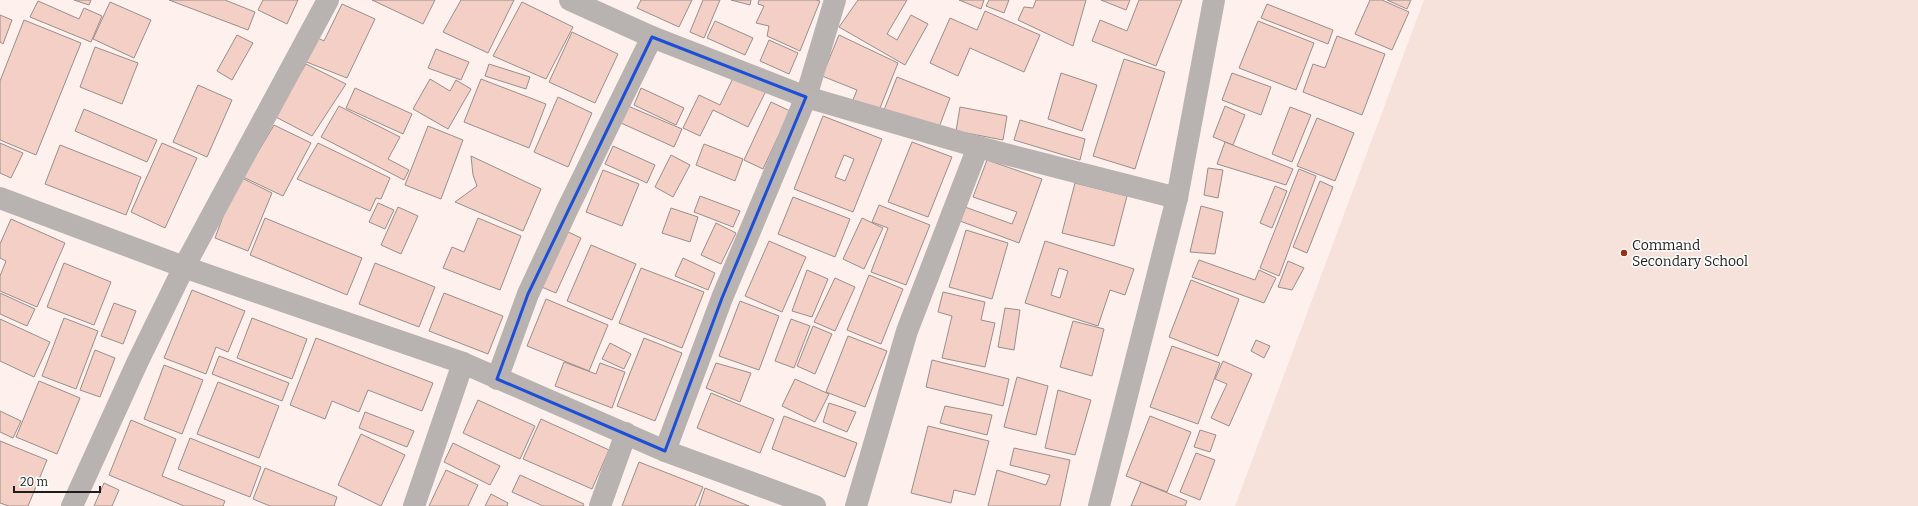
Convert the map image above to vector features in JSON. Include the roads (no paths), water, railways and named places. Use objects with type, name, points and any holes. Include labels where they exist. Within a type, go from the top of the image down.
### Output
[{"type":"street","points":[[72,506],[138,361],[184,267],[328,0]]},
{"type":"street","points":[[570,0],[652,37],[806,97],[978,147],[1177,198]]},
{"type":"street","points":[[664,451],[722,298],[806,97],[834,0]]},
{"type":"street","points":[[1099,506],[1177,198],[1214,0]]},
{"type":"street","points":[[497,379],[528,294],[567,210],[652,37]]},
{"type":"street","points":[[856,506],[907,331],[978,147]]},
{"type":"street","points":[[0,198],[184,267],[463,363],[497,379],[626,433],[664,451],[791,502],[815,506]]},
{"type":"street","points":[[414,506],[463,363]]},
{"type":"street","points":[[600,506],[626,433]]},
{"type":"place","name":"Command Secondary School","points":[[1624,253]]}]
